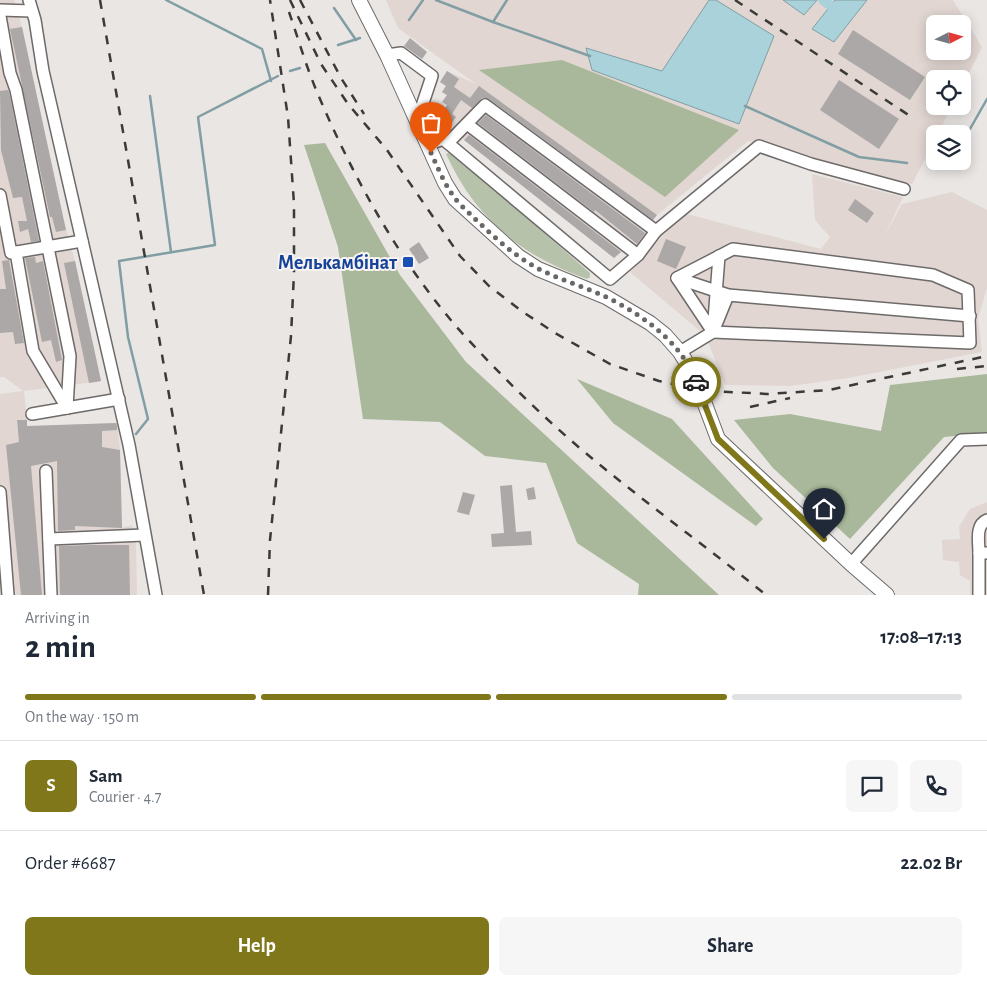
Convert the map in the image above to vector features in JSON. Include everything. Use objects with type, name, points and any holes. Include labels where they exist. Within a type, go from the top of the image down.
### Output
[{"type":"main road","points":[[359,0],[388,55],[445,183],[455,199],[512,251],[538,269],[606,297],[650,324],[664,335],[680,352],[694,375],[718,439],[855,568],[887,595]]},
{"type":"main road","points":[[855,568],[871,593]]},
{"type":"lane","points":[[0,10],[31,5],[43,71],[129,445],[156,595]]},
{"type":"lane","points":[[0,16],[10,73],[16,90],[70,356],[67,408]]},
{"type":"lane","points":[[388,55],[401,53],[432,76],[417,121]]},
{"type":"lane","points":[[448,143],[485,106],[656,231]]},
{"type":"lane","points":[[468,124],[638,255]]},
{"type":"lane","points":[[428,145],[442,138],[610,279]]},
{"type":"lane","points":[[606,297],[610,279],[638,255],[656,231],[759,146],[811,164],[904,189]]},
{"type":"lane","points":[[0,195],[10,253],[82,242]]},
{"type":"lane","points":[[676,278],[733,249],[933,275],[968,290],[970,316],[970,343],[713,332],[680,352]]},
{"type":"lane","points":[[16,252],[33,351],[67,408]]},
{"type":"lane","points":[[713,332],[722,293],[719,256]]},
{"type":"lane","points":[[676,278],[722,293],[970,316]]},
{"type":"lane","points":[[676,278],[713,332]]},
{"type":"lane","points":[[32,414],[118,400]]},
{"type":"lane","points":[[855,568],[961,440],[987,439]]},
{"type":"lane","points":[[46,471],[52,595]]},
{"type":"lane","points":[[0,492],[3,555],[8,595]]},
{"type":"lane","points":[[979,595],[983,579],[983,553],[979,526],[983,521],[987,520]]},
{"type":"lane","points":[[49,539],[144,535]]},
{"type":"shaded area","points":[[0,0],[14,0],[22,27],[62,215],[75,261],[101,381],[24,391],[27,420],[17,421],[18,432],[39,426],[117,423],[120,450],[122,528],[132,525],[136,545],[137,595],[0,595],[0,394],[23,391],[4,377],[0,377]]},
{"type":"shaded area","points":[[386,0],[953,0],[962,15],[926,15],[926,60],[971,60],[971,29],[982,47],[970,70],[926,70],[926,115],[948,115],[942,125],[926,125],[926,157],[912,184],[814,160],[748,141],[657,215],[648,232],[636,246],[621,252],[614,258],[464,140],[451,124],[442,118],[446,112],[444,110],[447,105],[447,96],[442,92],[446,86],[440,82],[447,71],[476,84],[398,28]]},
{"type":"shaded area","points":[[812,174],[903,197],[884,237],[902,204],[952,192],[987,210],[987,288],[978,318],[982,352],[848,378],[790,386],[725,385],[708,342],[700,331],[630,272],[683,213],[821,249],[830,237],[815,220]]},
{"type":"shaded area","points":[[987,502],[987,595],[970,595],[970,581],[960,575],[959,562],[943,560],[942,540],[960,539],[959,527],[970,509]]},
{"type":"green space","points":[[562,60],[739,130],[665,197],[479,70]]},
{"type":"green space","points":[[325,143],[400,275],[466,362],[719,595],[638,595],[639,584],[577,543],[546,463],[485,456],[440,422],[363,419],[338,247],[304,145]]},
{"type":"green space","points":[[446,154],[455,154],[590,273],[590,277],[587,279],[541,259],[503,232],[486,216],[471,197],[458,177]]},
{"type":"green space","points":[[987,374],[987,433],[944,437],[850,539],[773,468],[734,420],[790,414],[881,431],[890,385]]},
{"type":"green space","points":[[577,379],[672,419],[763,519],[756,526],[613,423]]},
{"type":"water","points":[[709,0],[716,0],[774,36],[739,124],[592,70],[586,48],[662,71]]},
{"type":"water","points":[[783,0],[817,0],[804,15]]},
{"type":"water","points":[[835,0],[867,0],[834,42],[812,29]]},
{"type":"building","points":[[22,27],[66,230],[56,232],[52,217],[50,217],[10,29]]},
{"type":"building","points":[[853,30],[925,77],[910,100],[838,54]]},
{"type":"building","points":[[410,38],[427,52],[422,59],[404,46]]},
{"type":"building","points":[[447,71],[459,79],[454,87],[470,98],[479,86],[657,215],[653,220],[489,99],[482,98],[472,108],[461,100],[452,114],[456,117],[451,124],[442,118],[447,105],[442,102],[447,95],[442,92],[446,86],[440,82]]},
{"type":"building","points":[[839,80],[899,119],[879,149],[820,110]]},
{"type":"building","points":[[8,90],[39,241],[31,242],[28,229],[20,232],[18,221],[27,221],[22,197],[13,198],[1,150],[0,91]]},
{"type":"building","points":[[486,115],[645,233],[637,244],[595,210],[594,212],[478,123]]},
{"type":"building","points":[[469,135],[621,252],[614,258],[464,140]]},
{"type":"building","points":[[855,199],[874,213],[867,223],[848,210]]},
{"type":"building","points":[[666,239],[686,247],[676,269],[657,261]]},
{"type":"building","points":[[419,242],[429,258],[419,264],[409,249]]},
{"type":"building","points":[[35,257],[36,263],[43,261],[62,360],[56,362],[51,340],[42,342],[25,258]]},
{"type":"building","points":[[9,260],[24,343],[15,344],[13,332],[0,333],[0,289],[6,289],[2,261]]},
{"type":"building","points":[[75,261],[101,381],[89,383],[64,263]]},
{"type":"building","points":[[17,420],[27,420],[27,426],[116,423],[117,426],[117,430],[102,431],[102,447],[120,450],[122,528],[75,526],[75,530],[58,531],[57,461],[31,466],[42,595],[21,595],[6,445],[19,442]]},
{"type":"building","points":[[512,485],[516,532],[531,531],[532,545],[492,547],[491,534],[504,533],[500,486]]},
{"type":"building","points":[[534,487],[536,499],[528,500],[526,489]]},
{"type":"building","points":[[463,492],[475,495],[469,515],[457,512]]},
{"type":"building","points":[[129,545],[130,595],[60,595],[59,546]]},
{"type":"waterway","points":[[166,0],[262,49],[271,81]]},
{"type":"waterway","points":[[409,20],[423,0]]},
{"type":"waterway","points":[[436,0],[590,56]]},
{"type":"waterway","points":[[493,22],[507,0]]},
{"type":"waterway","points":[[823,0],[831,6]]},
{"type":"waterway","points":[[334,8],[356,40]]},
{"type":"waterway","points":[[338,45],[360,38]]},
{"type":"waterway","points":[[290,71],[300,68]]},
{"type":"waterway","points":[[136,434],[148,419],[128,337],[119,261],[215,245],[198,117],[278,76]]},
{"type":"waterway","points":[[150,96],[171,252]]},
{"type":"waterway","points":[[971,127],[987,99]]},
{"type":"waterway","points":[[745,106],[859,157],[907,163]]},
{"type":"railway","points":[[100,0],[204,595]]},
{"type":"railway","points":[[268,595],[270,540],[291,336],[294,273],[294,204],[288,117],[270,0]]},
{"type":"railway","points":[[290,0],[321,64],[348,104],[387,150],[460,256],[489,286],[523,312],[555,333],[610,364],[659,381],[685,387],[712,391],[767,394],[829,390],[987,356]]},
{"type":"railway","points":[[300,0],[341,78],[364,114]]},
{"type":"railway","points":[[735,0],[910,116]]},
{"type":"railway","points":[[289,12],[317,92],[348,160],[405,259],[450,319],[506,379],[588,455],[766,595]]},
{"type":"railway","points":[[957,369],[987,366]]},
{"type":"railway","points":[[750,407],[790,398]]},
{"type":"way so far","points":[[431,153],[455,199],[485,228],[518,256],[538,269],[606,297],[650,324],[664,335],[680,352],[694,375],[696,382]]},
{"type":"place","name":"Мелькамбінат","points":[[408,262]]},
{"type":"route","points":[[696,382],[718,439],[824,539]]}]
